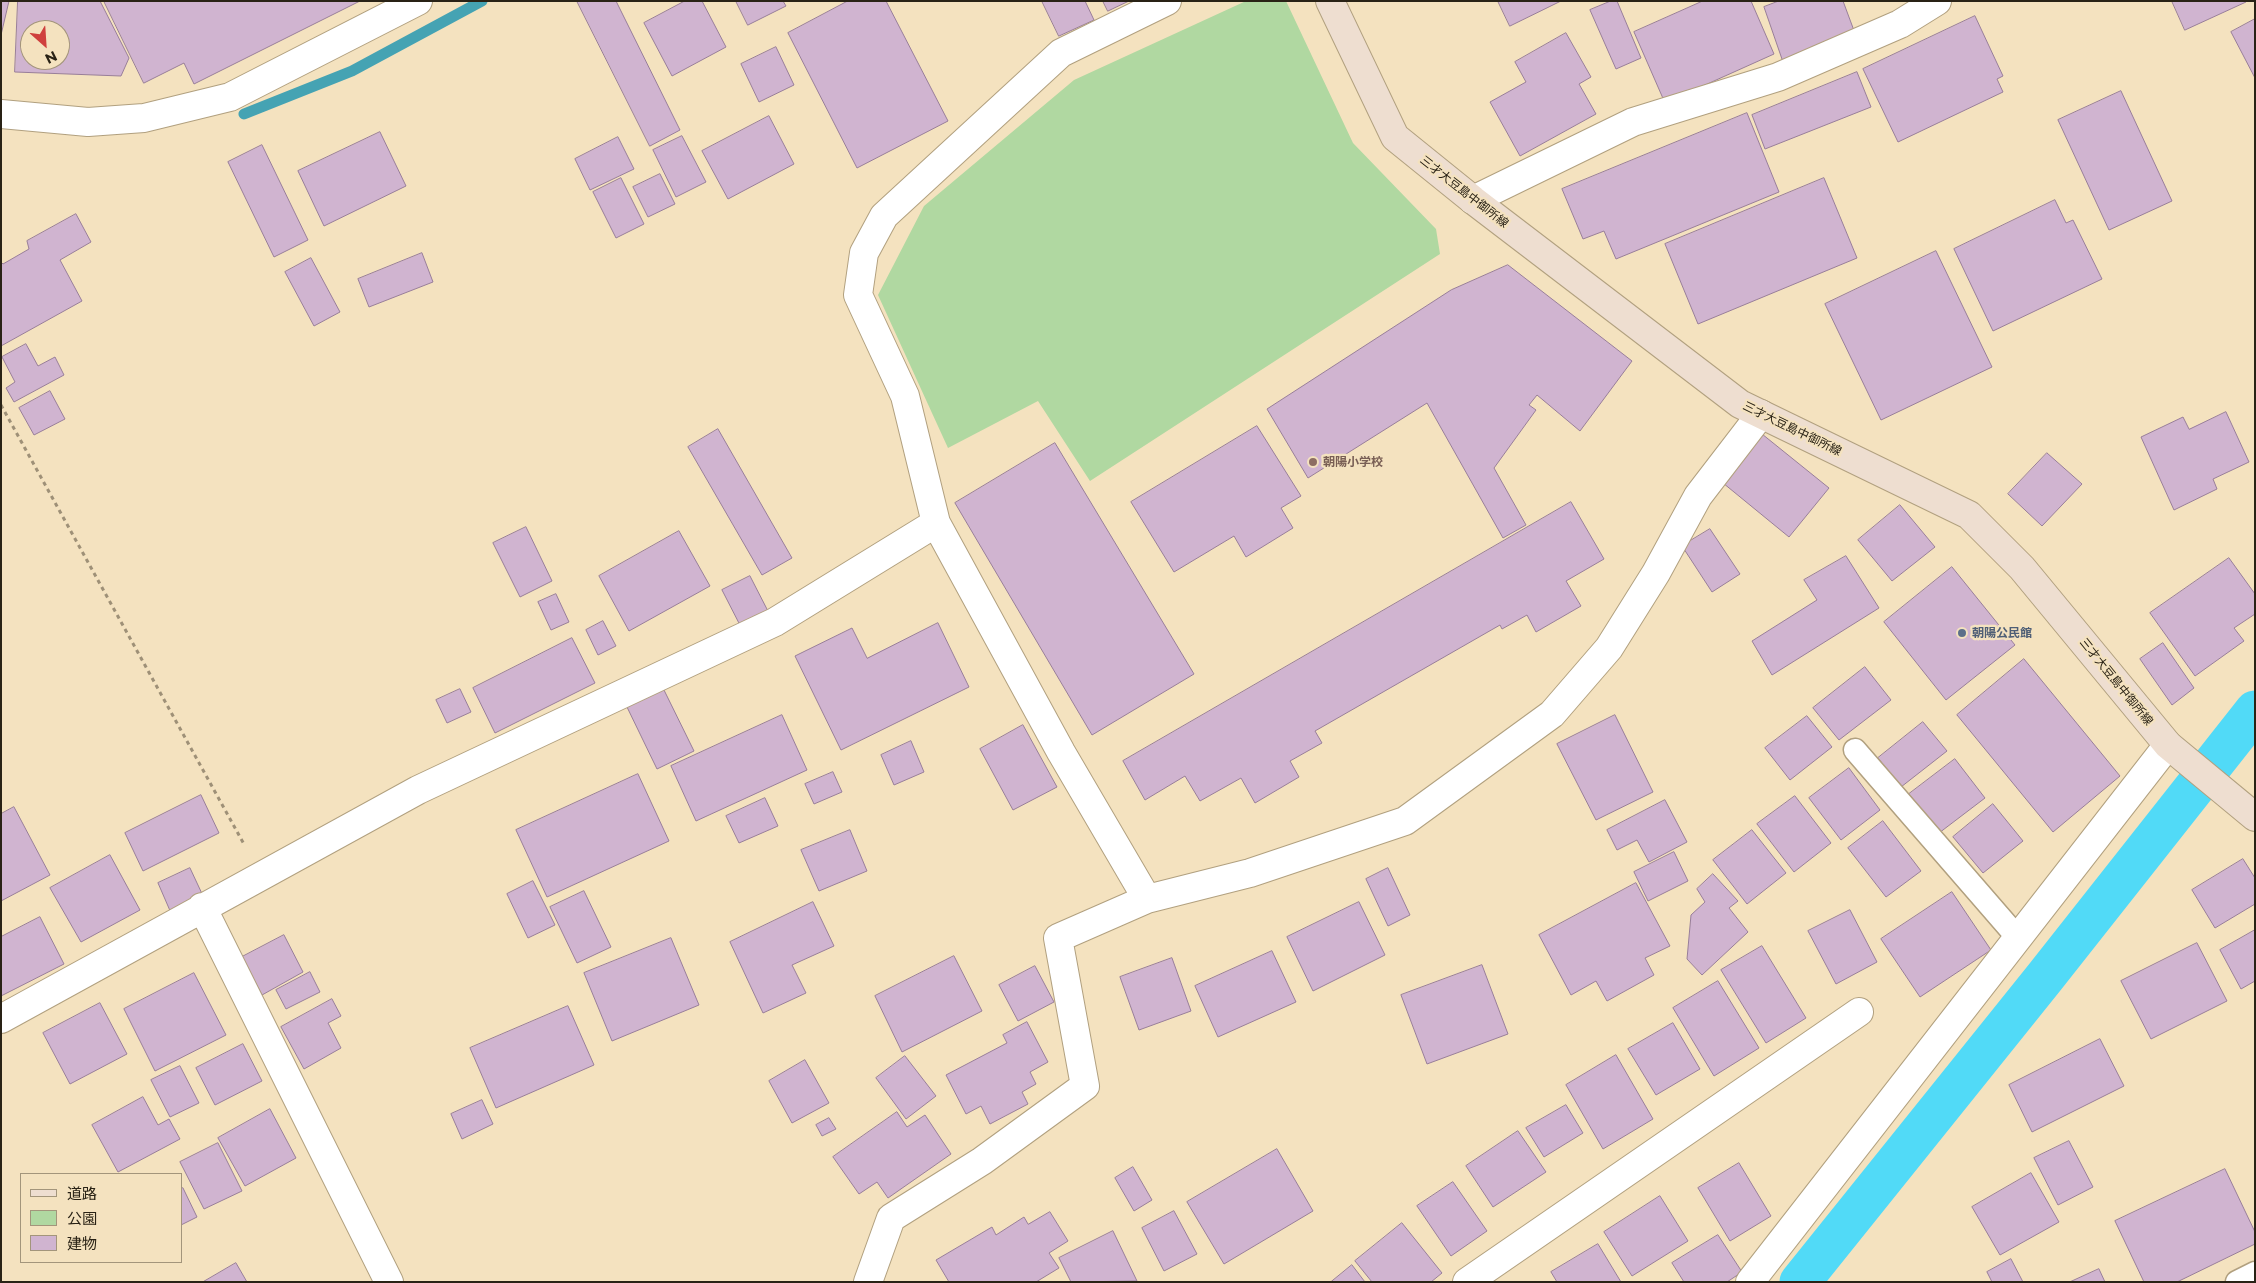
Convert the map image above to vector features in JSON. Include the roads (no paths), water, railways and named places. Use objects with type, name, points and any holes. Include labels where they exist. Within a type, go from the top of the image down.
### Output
[{"type":"main road","name":"三才大豆島中御所線","points":[[1330,1],[1395,137],[1473,200],[1740,404],[1968,515],[2022,568],[2168,745],[2252,809]]},
{"type":"street","points":[[1,114],[88,122],[144,118],[230,97],[418,1]]},
{"type":"street","points":[[1147,899],[1061,752],[936,523],[905,396],[858,295],[864,252],[884,216],[1061,53],[1167,1]]},
{"type":"street","points":[[1473,200],[1633,122],[1778,77],[1900,24],[1937,1]]},
{"type":"street","points":[[868,1282],[891,1218],[982,1160],[1085,1086],[1058,938],[1147,899],[1250,873],[1405,821],[1552,714],[1609,648],[1656,573],[1698,496],[1761,414]]},
{"type":"street","points":[[1,1019],[418,790],[775,622],[936,523]]},
{"type":"street","points":[[1750,1282],[2168,745]]},
{"type":"street","points":[[202,907],[389,1282]]},
{"type":"street","points":[[1467,1282],[1859,1012]]},
{"type":"lane","points":[[1855,750],[2018,938]]},
{"type":"lane","points":[[2237,1282],[2255,1273]]},
{"type":"waterway","points":[[244,114],[352,71],[482,1]]},
{"type":"waterway","points":[[1800,1282],[2045,977],[2255,711]]},
{"type":"place","name":"朝陽小学校","points":[[1313,462]]},
{"type":"place","name":"朝陽公民館","points":[[1962,633]]}]
